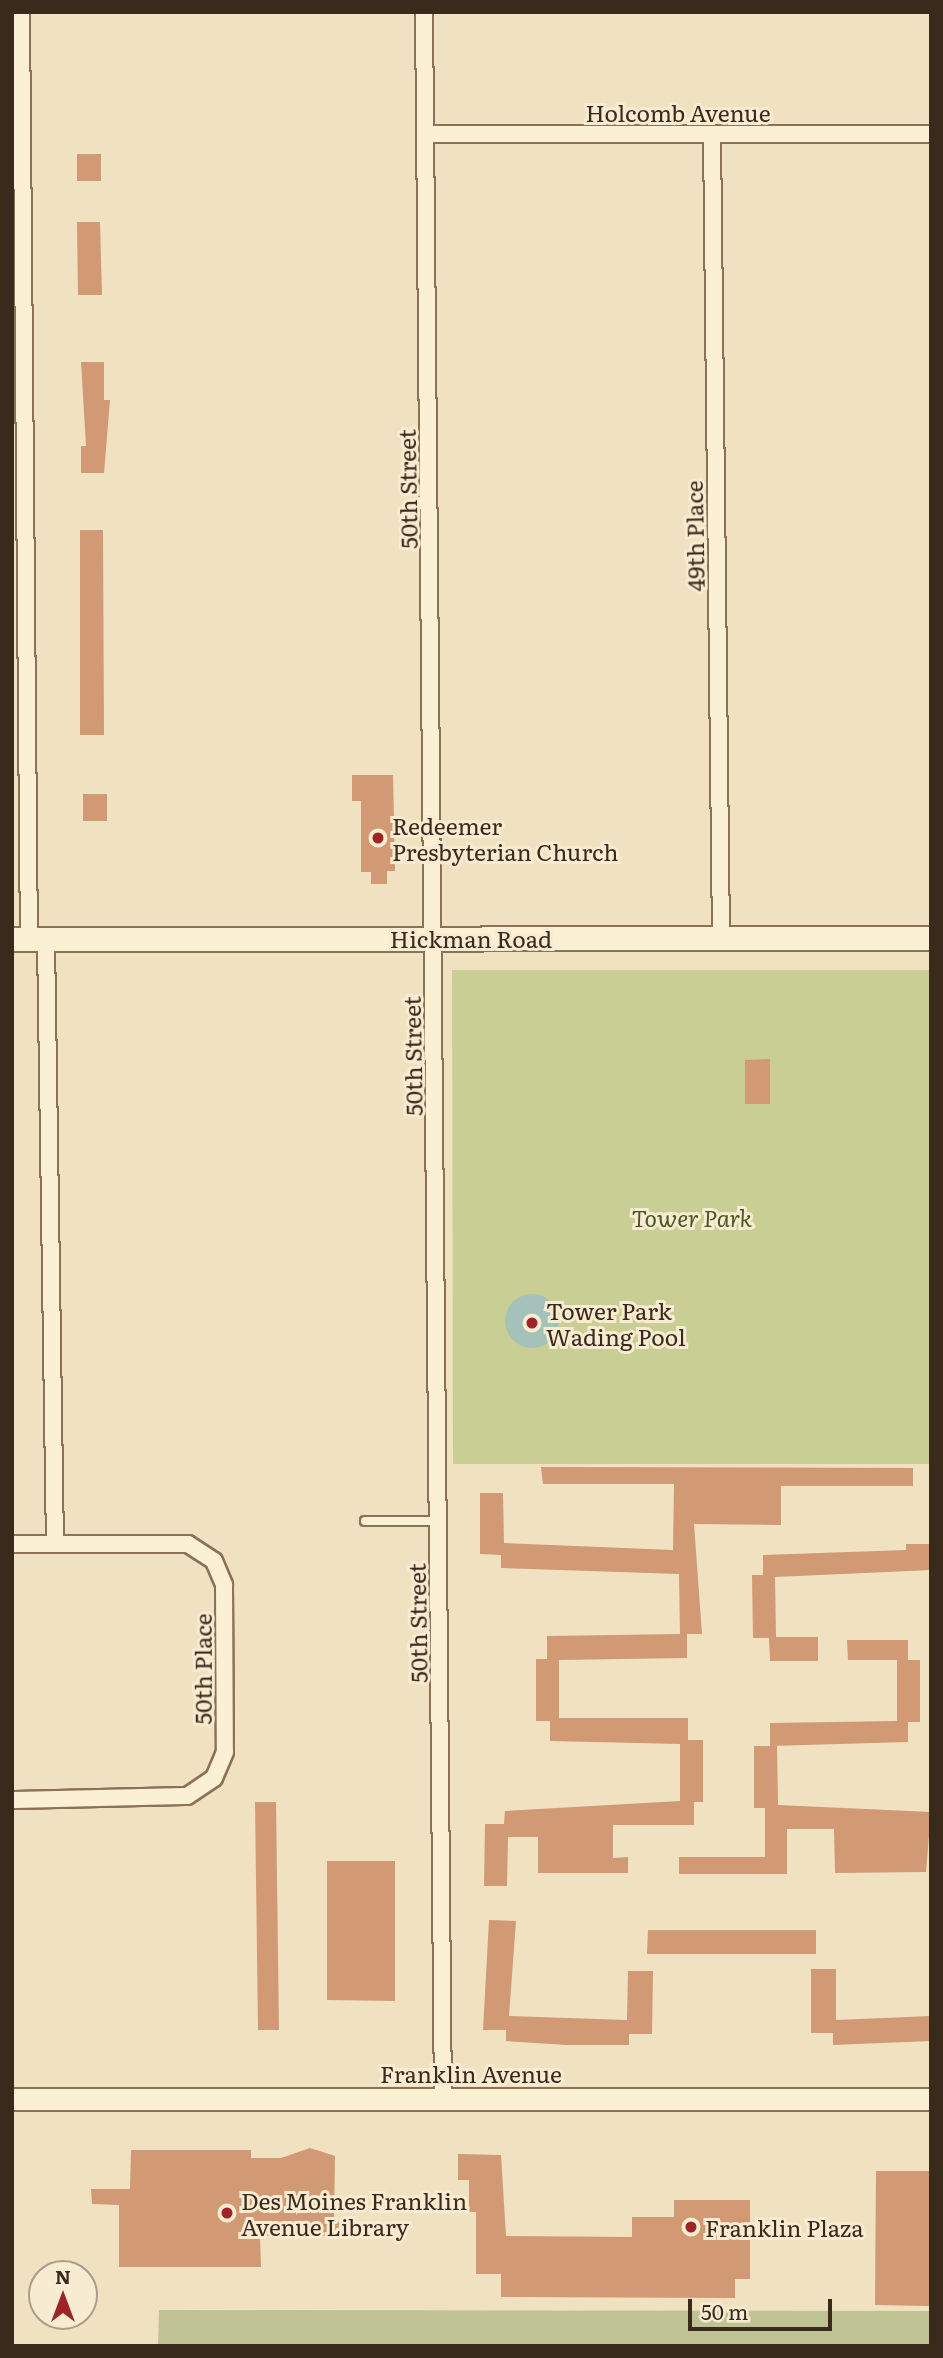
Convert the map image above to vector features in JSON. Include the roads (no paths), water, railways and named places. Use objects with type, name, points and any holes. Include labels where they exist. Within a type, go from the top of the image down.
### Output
[{"type":"main road","name":"Hickman Road","points":[[29,939],[931,938]]},
{"type":"street","points":[[12,1544],[55,1544],[29,939],[21,12]]},
{"type":"street","name":"50th Street","points":[[424,12],[443,2100]]},
{"type":"street","name":"Holcomb Avenue","points":[[425,134],[931,134]]},
{"type":"street","name":"49th Place","points":[[712,134],[721,938]]},
{"type":"street","name":"50th Place","points":[[12,1800],[187,1796],[214,1778],[225,1752],[224,1585],[214,1560],[188,1544],[55,1544]]},
{"type":"street","name":"Franklin Avenue","points":[[12,2099],[931,2099]]},
{"type":"lane","points":[[365,1521],[439,1521]]},
{"type":"water","name":"Tower Park Wading Pool","points":[[532,1294],[551,1302],[559,1321],[551,1340],[532,1348],[513,1340],[505,1321],[513,1302]]},
{"type":"place","name":"Redeemer Presbyterian Church","points":[[378,838]]},
{"type":"place","name":"Tower Park Wading Pool","points":[[532,1323]]},
{"type":"place","name":"Des Moines Franklin Avenue Library","points":[[227,2213]]},
{"type":"place","name":"Franklin Plaza","points":[[691,2227]]},
{"type":"park label","name":"Tower Park","points":[[692,1217]]}]
